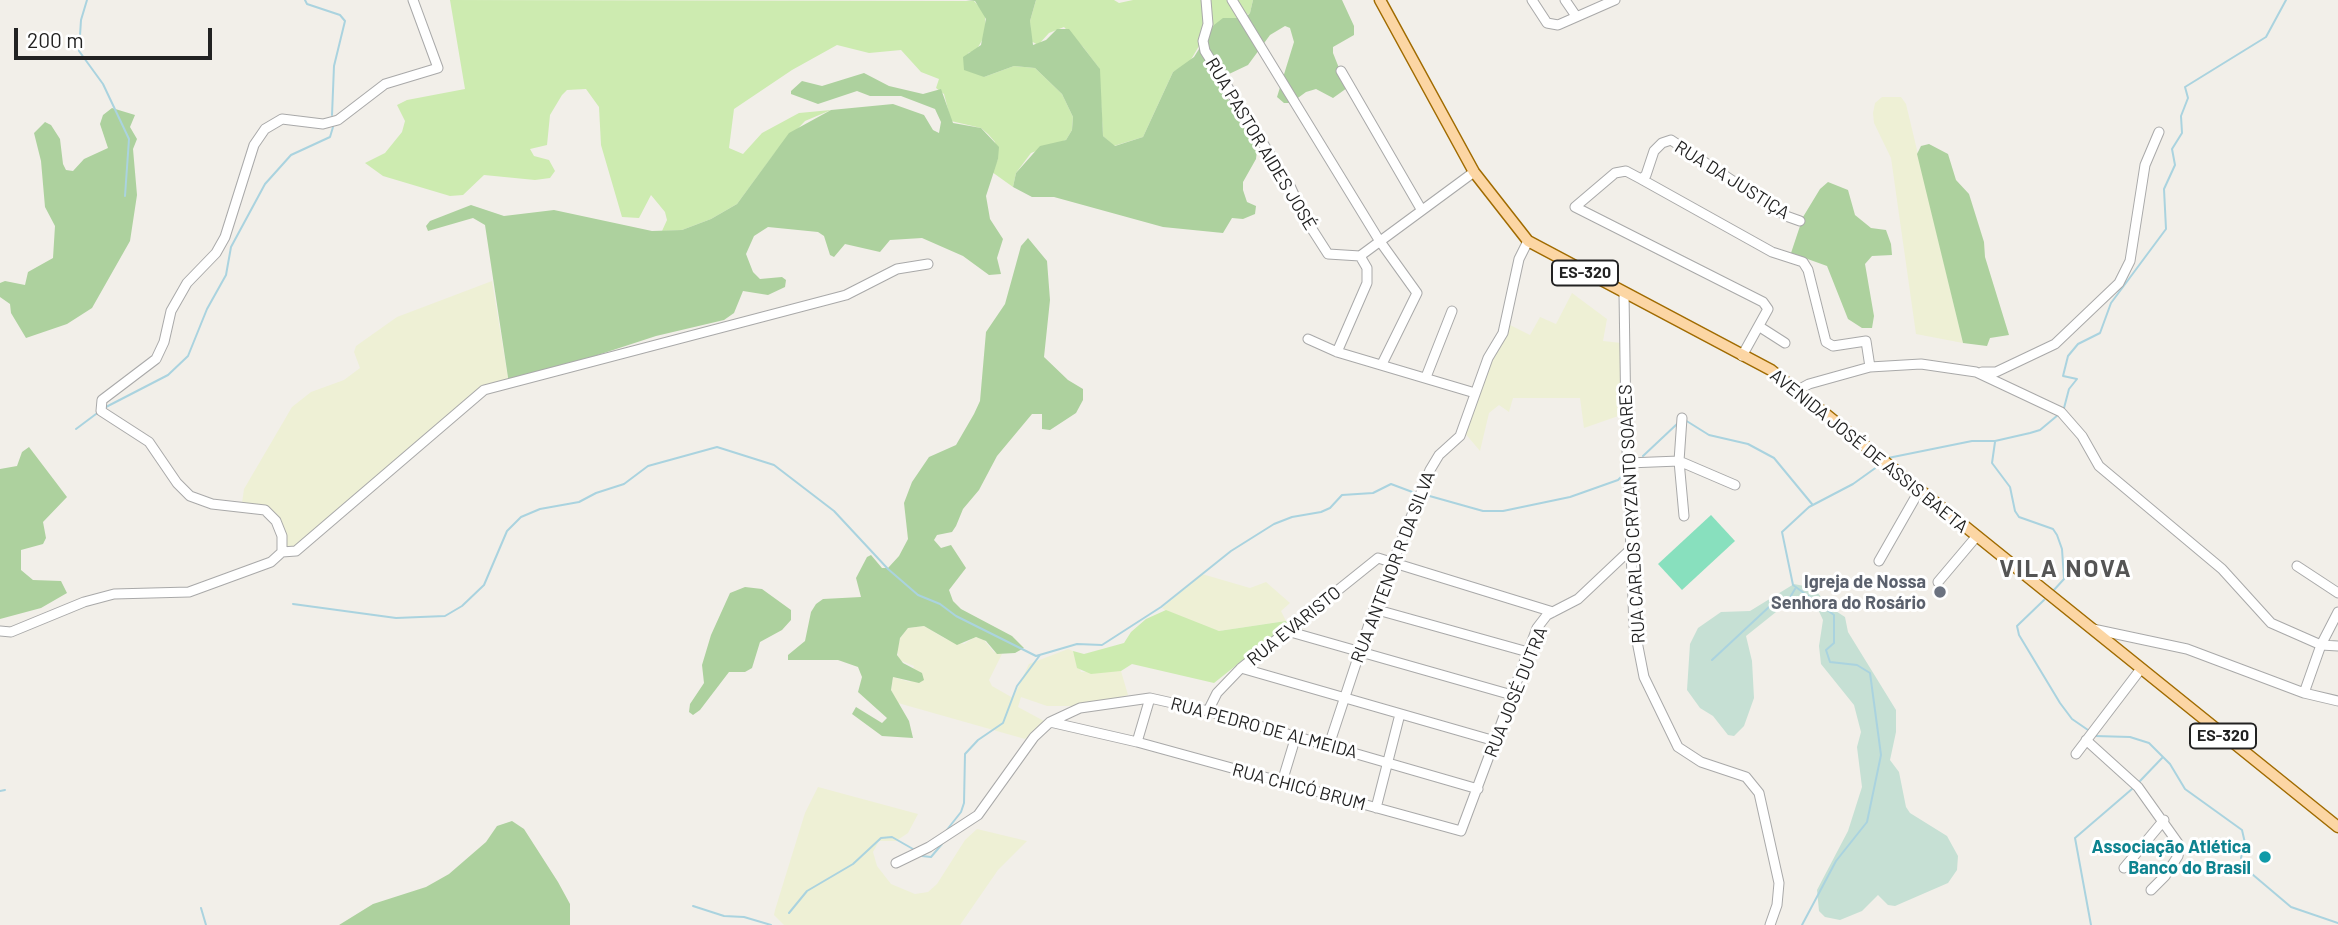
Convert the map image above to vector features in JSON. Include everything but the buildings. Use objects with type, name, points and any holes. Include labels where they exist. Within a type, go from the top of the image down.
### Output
[{"type":"main road","name":"AVENIDA JOSÉ DE ASSIS BAETA","points":[[1380,0],[1474,172],[1528,241],[1771,370],[2109,644]]},
{"type":"main road","name":"ES-320","points":[[2109,644],[2337,825]]},
{"type":"street","points":[[282,552],[282,536],[276,521],[265,510],[212,504],[190,496],[149,442],[101,411],[102,400],[156,359],[164,342],[171,311],[187,283],[216,253],[225,237],[254,145],[265,129],[282,119],[323,124],[338,120],[384,84],[438,68],[413,0]]},
{"type":"street","name":"RUA PASTOR AIDES JOSÉ","points":[[1206,0],[1208,24],[1203,41],[1205,51],[1291,188],[1303,215],[1328,254],[1360,256]]},
{"type":"street","points":[[1232,0],[1379,240],[1418,293],[1382,364]]},
{"type":"street","points":[[1532,0],[1547,23],[1558,25],[1615,0]]},
{"type":"street","points":[[1565,0],[1576,16]]},
{"type":"street","points":[[1341,71],[1421,209]]},
{"type":"street","points":[[1798,390],[1809,384],[1870,367],[1921,364],[1976,372],[1996,372],[2055,344],[2119,284],[2130,261],[2146,164],[2159,132]]},
{"type":"street","name":"RUA DA JUSTIÇA","points":[[1641,179],[1646,176],[1654,151],[1662,143],[1671,140],[1786,216],[1800,221]]},
{"type":"street","points":[[1742,356],[1768,309],[1763,302],[1575,207],[1615,173],[1626,171],[1772,252],[1803,262],[1808,270],[1826,342],[1833,346],[1866,341],[1870,367]]},
{"type":"street","points":[[1337,352],[1367,283],[1367,268],[1360,256],[1474,172]]},
{"type":"street","name":"RUA ANTENOR R DA SILVA","points":[[1329,745],[1374,609],[1430,470],[1439,455],[1460,436],[1475,393],[1508,318],[1519,258],[1528,241]]},
{"type":"street","points":[[0,631],[11,632],[84,602],[114,594],[189,592],[271,562],[282,552],[296,551],[329,526],[484,390],[846,295],[897,269],[928,264]]},
{"type":"street","name":"RUA CARLOS CRYZANTO SOARES","points":[[1624,293],[1634,626],[1644,677],[1672,737],[1685,754],[1746,778],[1759,793],[1779,883],[1777,905],[1770,925]]},
{"type":"street","points":[[1426,377],[1452,311]]},
{"type":"street","points":[[1760,327],[1785,343]]},
{"type":"street","points":[[1308,339],[1337,352],[1475,393]]},
{"type":"street","points":[[1976,372],[2061,412],[2082,436],[2099,466],[2222,569],[2271,623],[2321,645],[2338,646]]},
{"type":"street","points":[[1682,418],[1679,461],[1684,516]]},
{"type":"street","points":[[1628,463],[1679,461],[1735,485]]},
{"type":"street","points":[[1879,561],[1919,491]]},
{"type":"street","points":[[1938,582],[1976,537]]},
{"type":"street","name":"RUA JOSÉ DUTRA","points":[[1461,831],[1537,628],[1553,612],[1578,599],[1632,548]]},
{"type":"street","name":"RUA EVARISTO","points":[[1208,711],[1217,693],[1241,668],[1378,558],[1393,561]]},
{"type":"street","points":[[1393,561],[1553,612]]},
{"type":"street","points":[[2297,566],[2338,593]]},
{"type":"street","points":[[1374,609],[1528,652]]},
{"type":"street","points":[[2304,694],[2321,645],[2338,612]]},
{"type":"street","points":[[2088,628],[2188,649],[2304,694],[2338,701]]},
{"type":"street","points":[[1287,631],[1512,695]]},
{"type":"street","points":[[2109,644],[2110,637],[2119,634]]},
{"type":"street","points":[[1241,668],[1495,741]]},
{"type":"street","points":[[2076,754],[2140,670]]},
{"type":"street","points":[[1137,742],[1150,698]]},
{"type":"street","name":"RUA PEDRO DE ALMEIDA","points":[[1050,722],[1080,708],[1150,698],[1208,711],[1478,789]]},
{"type":"street","points":[[1376,808],[1399,714]]},
{"type":"street","points":[[895,863],[929,847],[978,815],[1034,737],[1050,722]]},
{"type":"street","name":"RUA CHICÓ BRUM","points":[[1050,722],[1137,742],[1461,831]]},
{"type":"street","points":[[1282,782],[1296,736]]},
{"type":"street","points":[[2085,740],[2138,787],[2180,846],[2178,856],[2165,876],[2151,890]]},
{"type":"street","points":[[2124,868],[2164,820]]},
{"type":"green space","points":[[450,0],[974,1],[985,13],[986,33],[976,51],[968,53],[984,77],[1014,66],[1035,68],[1062,94],[1073,117],[1072,130],[1066,140],[1031,153],[1016,173],[1013,187],[992,172],[998,159],[995,142],[988,134],[981,128],[951,121],[944,94],[936,88],[939,79],[921,72],[901,50],[869,53],[837,45],[792,70],[734,109],[729,148],[743,154],[762,133],[799,113],[831,110],[805,121],[774,154],[737,204],[711,219],[682,230],[662,231],[667,220],[665,212],[651,195],[639,218],[622,217],[601,145],[599,107],[586,89],[567,90],[562,95],[550,115],[547,145],[530,149],[534,156],[549,160],[555,171],[550,178],[535,180],[484,175],[463,195],[450,196],[383,176],[365,163],[385,153],[402,132],[405,121],[397,105],[407,100],[465,89]]},
{"type":"green space","points":[[966,0],[1036,0],[1030,21],[1033,45],[1046,40],[1057,29],[1069,29],[1100,69],[1103,136],[1115,146],[1143,137],[1173,72],[1194,57],[1214,25],[1223,18],[1245,18],[1250,13],[1253,0],[1342,0],[1354,26],[1354,35],[1333,47],[1333,53],[1347,88],[1333,98],[1316,89],[1306,92],[1291,103],[1284,103],[1277,97],[1294,42],[1290,28],[1285,26],[1270,35],[1248,65],[1229,74],[1225,84],[1226,96],[1258,142],[1256,159],[1243,182],[1247,202],[1256,206],[1255,214],[1243,219],[1232,218],[1223,233],[1163,227],[1054,197],[1032,197],[1013,187],[1016,173],[1040,146],[1066,140],[1072,130],[1073,117],[1062,94],[1035,68],[1014,66],[984,77],[964,70],[963,57],[981,45],[986,19],[975,1]]},
{"type":"green space","points":[[1036,0],[1114,0],[1119,3],[1133,0],[1253,0],[1250,13],[1199,46],[1189,63],[1173,72],[1143,137],[1114,146],[1103,136],[1099,68],[1083,47],[1064,27],[1049,33],[1038,45],[1031,41],[1030,21]]},
{"type":"green space","points":[[864,73],[889,86],[923,94],[941,89],[953,123],[981,128],[999,147],[998,159],[986,196],[990,219],[1003,239],[997,258],[1001,274],[989,275],[963,256],[922,238],[890,240],[880,252],[845,244],[834,257],[830,255],[824,236],[818,232],[768,227],[754,236],[746,254],[753,272],[760,279],[782,277],[786,280],[785,287],[768,295],[743,291],[734,313],[724,320],[656,336],[509,384],[485,225],[473,218],[428,231],[426,226],[430,221],[471,205],[504,216],[554,210],[652,231],[682,230],[711,219],[737,204],[789,133],[831,110],[893,104],[924,115],[933,130],[939,133],[941,122],[935,109],[901,96],[870,96],[857,91],[818,104],[791,94],[802,81],[822,86]]},
{"type":"green space","points":[[1882,97],[1901,97],[1906,104],[1963,343],[1916,334],[1891,158],[1874,123],[1875,103]]},
{"type":"green space","points":[[112,108],[135,115],[130,127],[137,139],[133,149],[137,195],[130,241],[92,308],[67,324],[26,338],[11,313],[10,304],[0,297],[0,283],[5,281],[25,285],[28,272],[53,258],[55,226],[45,207],[41,161],[34,133],[45,122],[51,125],[60,139],[63,164],[66,170],[73,171],[84,159],[108,148],[100,124],[103,115]]},
{"type":"green space","points":[[1929,144],[1948,154],[1956,180],[1969,194],[1984,242],[1985,257],[2009,335],[1990,338],[1987,346],[1963,343],[1917,154],[1921,146]]},
{"type":"green space","points":[[1828,182],[1848,190],[1855,215],[1871,228],[1886,230],[1891,244],[1892,255],[1872,256],[1865,264],[1874,316],[1872,328],[1862,328],[1848,319],[1827,266],[1791,253],[1803,217],[1820,189]]},
{"type":"green space","points":[[1028,238],[1047,261],[1050,300],[1044,357],[1068,380],[1083,389],[1083,400],[1076,413],[1050,430],[1042,429],[1042,414],[1032,414],[997,456],[979,490],[963,509],[952,532],[937,535],[934,540],[941,548],[951,545],[966,568],[949,590],[953,601],[961,609],[1012,636],[1024,648],[1015,653],[997,654],[986,641],[976,637],[957,645],[924,626],[908,628],[900,638],[897,655],[903,663],[922,673],[924,680],[919,683],[893,677],[891,690],[909,721],[913,738],[882,736],[852,714],[856,707],[882,723],[887,718],[858,692],[862,677],[858,667],[838,660],[788,660],[788,655],[805,641],[811,612],[816,604],[823,599],[861,597],[856,578],[867,557],[871,555],[882,568],[888,568],[899,556],[908,539],[904,503],[912,482],[929,457],[956,445],[980,401],[986,332],[1005,304],[1021,246]]},
{"type":"green space","points":[[492,281],[509,384],[488,391],[295,548],[287,549],[276,523],[267,513],[242,503],[244,489],[292,407],[311,392],[344,380],[360,368],[354,352],[356,346],[397,317]]},
{"type":"green space","points":[[1572,293],[1607,319],[1603,341],[1621,343],[1624,414],[1584,428],[1580,398],[1513,398],[1509,412],[1499,405],[1489,413],[1480,451],[1464,432],[1476,392],[1508,324],[1530,335],[1540,317],[1556,324]]},
{"type":"green space","points":[[29,447],[67,497],[43,522],[46,538],[43,544],[21,550],[21,570],[33,580],[61,581],[67,593],[41,608],[0,619],[0,469],[17,466],[22,452]]},
{"type":"green space","points":[[1711,515],[1735,541],[1682,590],[1658,564]]},
{"type":"green space","points":[[1202,574],[1250,588],[1266,582],[1290,603],[1281,611],[1286,621],[1219,631],[1172,615],[1162,608]]},
{"type":"green space","points":[[1794,584],[1814,588],[1828,606],[1845,617],[1848,632],[1896,710],[1896,732],[1890,760],[1899,772],[1906,807],[1910,813],[1947,836],[1958,856],[1957,870],[1948,883],[1895,906],[1888,905],[1878,895],[1862,911],[1840,920],[1825,917],[1819,911],[1817,890],[1848,831],[1862,787],[1857,747],[1861,732],[1854,705],[1821,664],[1819,646],[1823,620],[1817,607],[1811,602],[1795,602],[1776,612],[1746,636],[1752,661],[1754,698],[1744,726],[1734,736],[1728,735],[1713,716],[1700,708],[1687,690],[1690,644],[1698,628],[1721,612],[1750,611]]},
{"type":"green space","points":[[745,587],[762,589],[791,610],[791,620],[782,630],[760,642],[752,668],[745,672],[729,672],[700,710],[693,715],[689,712],[690,704],[704,683],[702,665],[711,635],[730,593]]},
{"type":"green space","points":[[1166,610],[1219,631],[1286,621],[1288,624],[1214,683],[1132,664],[1121,671],[1091,674],[1077,668],[1073,651],[1084,654],[1124,643],[1131,632],[1146,619]]},
{"type":"green space","points":[[924,626],[946,639],[964,644],[975,637],[983,639],[994,652],[1002,654],[989,680],[992,686],[1013,698],[1029,664],[1068,649],[1073,651],[1081,672],[1121,671],[1128,695],[1088,706],[1047,706],[1021,697],[1018,707],[1044,721],[1025,739],[898,703],[891,690],[893,677],[910,682],[914,666],[899,660],[897,650],[900,638],[908,628]]},
{"type":"green space","points":[[818,787],[918,814],[908,833],[896,841],[879,841],[873,852],[877,866],[891,884],[915,894],[928,892],[937,884],[965,840],[977,829],[1027,841],[998,870],[960,925],[784,925],[774,915],[775,910],[805,813]]},
{"type":"green space","points":[[512,821],[524,829],[558,882],[570,904],[570,925],[339,925],[373,904],[426,887],[449,874],[486,842],[497,826]]},
{"type":"waterway","points":[[87,0],[81,20],[79,51],[103,84],[129,139],[125,196]]},
{"type":"waterway","points":[[305,0],[307,4],[340,15],[345,21],[334,66],[332,115]]},
{"type":"waterway","points":[[2064,408],[2069,389],[2077,379],[2063,376],[2068,356],[2078,344],[2100,333],[2111,303],[2166,229],[2164,189],[2175,165],[2172,149],[2182,133],[2181,116],[2188,98],[2185,87],[2266,37],[2286,0]]},
{"type":"waterway","points":[[106,407],[168,375],[188,356],[207,309],[226,275],[231,247],[265,184],[291,155],[330,137],[333,127]]},
{"type":"waterway","points":[[76,429],[96,414]]},
{"type":"waterway","points":[[1888,458],[1972,441],[1995,441],[2030,433],[2040,430],[2058,415]]},
{"type":"waterway","points":[[1685,420],[1709,435],[1748,444],[1774,458],[1812,504]]},
{"type":"waterway","points":[[1643,456],[1677,424]]},
{"type":"waterway","points":[[1995,442],[1992,463],[2010,487],[2015,511],[2019,517],[2053,529],[2057,535],[2062,549],[2064,579],[2053,591]]},
{"type":"waterway","points":[[293,604],[396,618],[445,616],[462,606],[484,585],[507,531],[521,517],[540,509],[579,502],[624,484],[648,466],[717,447],[774,465],[834,511],[888,569],[918,595],[940,604],[956,616],[1036,656],[1077,644],[1102,645],[1161,607],[1231,551],[1274,524],[1292,517],[1321,512],[1330,508],[1342,495],[1373,493],[1391,484],[1415,493]]},
{"type":"waterway","points":[[1802,925],[1836,861],[1867,822],[1881,755],[1870,673],[1857,665],[1830,662],[1826,650],[1834,643],[1834,615],[1793,585],[1782,532],[1809,507],[1853,484],[1881,464]]},
{"type":"waterway","points":[[1426,495],[1483,511],[1503,511],[1570,497],[1618,480],[1625,473]]},
{"type":"waterway","points":[[1712,660],[1770,606],[1789,599],[1795,589]]},
{"type":"waterway","points":[[2044,600],[2017,626],[2019,635],[2060,703],[2072,719],[2088,730]]},
{"type":"waterway","points":[[946,831],[961,812],[964,803],[965,754],[978,740],[1003,723],[1017,686],[1040,655]]},
{"type":"waterway","points":[[2095,736],[2130,737],[2149,743],[2170,764],[2185,789],[2242,830],[2245,843],[2241,858],[2252,874],[2291,907],[2338,923]]},
{"type":"waterway","points":[[2140,781],[2163,757]]},
{"type":"waterway","points":[[2091,925],[2075,838],[2132,789]]},
{"type":"waterway","points":[[0,791],[5,790]]},
{"type":"waterway","points":[[789,913],[807,891],[853,864],[881,838],[892,837],[913,849]]},
{"type":"waterway","points":[[922,856],[931,857],[942,844]]},
{"type":"waterway","points":[[693,906],[724,916],[744,917],[771,925]]},
{"type":"waterway","points":[[201,908],[206,925]]},
{"type":"place","name":"Igreja de Nossa Senhora do Rosário","points":[[1940,592]]},
{"type":"place","name":"Associação Atlética Banco do Brasil","points":[[2265,857]]},
{"type":"district","name":"VILA NOVA","points":[[2066,569]]}]
